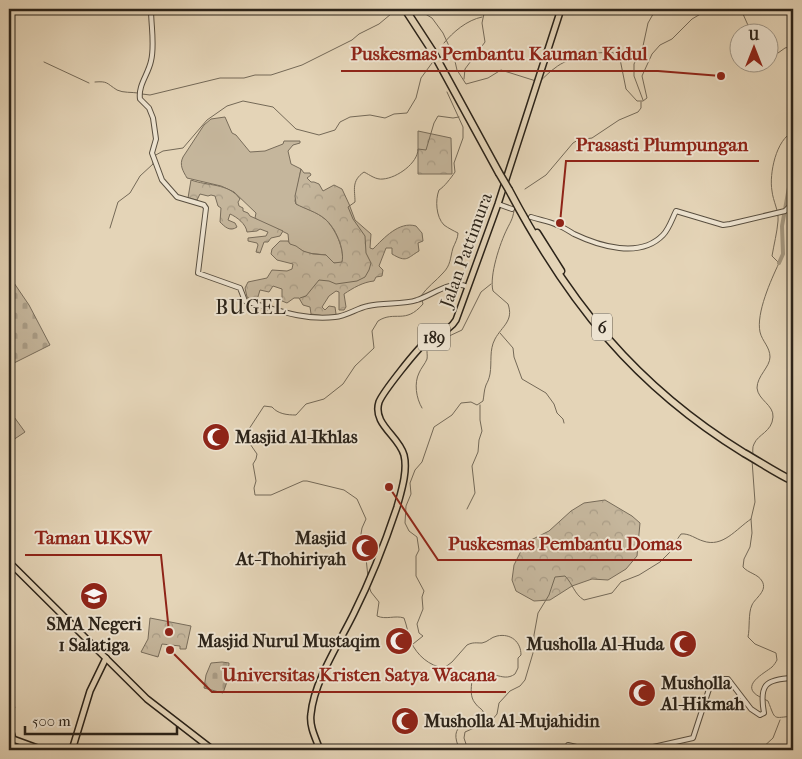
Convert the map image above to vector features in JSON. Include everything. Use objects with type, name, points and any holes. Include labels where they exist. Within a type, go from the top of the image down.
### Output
[{"type":"highway","name":"6","points":[[405,9],[433,52],[550,262],[604,335],[633,366],[672,401],[728,440],[793,481]]},
{"type":"highway","name":"6","points":[[409,9],[435,48],[500,171]]},
{"type":"highway","name":"6","points":[[775,469],[793,477]]},
{"type":"main road","name":"Jalan Pattimura","points":[[320,750],[311,722],[312,707],[326,669],[369,582],[400,495],[405,465],[403,452],[381,421],[378,410],[379,402],[425,343],[452,326],[498,204],[561,9]]},
{"type":"main road","points":[[9,562],[147,698],[213,750]]},
{"type":"main road","points":[[72,750],[90,691],[106,658]]},
{"type":"main road","points":[[9,726],[13,739],[43,750]]},
{"type":"street","points":[[151,9],[153,54],[149,70],[139,93],[140,100],[149,108],[153,118],[156,139],[152,153],[162,180],[178,197],[204,205],[206,208],[198,269],[200,274],[240,288],[245,301],[303,316],[335,317],[366,306],[414,301],[445,288],[464,285],[468,287]]},
{"type":"street","points":[[531,217],[559,225],[602,245],[629,248],[651,244],[661,237],[676,211],[723,225],[785,211],[791,205],[793,193]]},
{"type":"street","points":[[498,204],[512,209]]},
{"type":"street","points":[[640,750],[693,738],[710,686],[717,679],[728,679],[751,709],[760,715],[764,713],[761,703],[762,692],[766,686],[778,679],[793,678]]},
{"type":"street","points":[[566,750],[568,745],[589,750]]},
{"type":"green space","points":[[225,117],[232,133],[236,135],[250,152],[265,151],[283,144],[284,141],[300,141],[300,143],[293,145],[288,151],[291,164],[301,169],[296,204],[318,214],[329,223],[341,245],[342,263],[334,263],[326,255],[307,253],[289,244],[288,234],[255,218],[256,213],[234,192],[221,186],[187,178],[181,165],[183,157],[204,125],[211,119]]},
{"type":"green space","points":[[418,131],[451,138],[452,174],[418,174]]},
{"type":"green space","points":[[301,169],[304,173],[310,173],[311,175],[307,178],[311,182],[319,184],[323,191],[334,185],[342,189],[355,220],[371,234],[370,248],[373,249],[392,232],[404,226],[416,226],[422,233],[423,241],[418,243],[419,251],[407,258],[397,257],[392,254],[392,248],[386,248],[379,266],[383,270],[382,276],[376,277],[374,281],[362,284],[344,294],[346,307],[344,310],[339,310],[339,292],[336,291],[329,296],[322,307],[325,310],[329,306],[335,307],[336,314],[332,317],[311,314],[310,307],[303,305],[299,298],[294,298],[287,303],[282,301],[282,289],[273,286],[269,292],[260,290],[257,300],[254,301],[247,297],[245,288],[248,282],[267,278],[272,270],[287,271],[292,269],[293,264],[277,260],[271,254],[272,249],[280,241],[288,241],[303,251],[326,255],[334,263],[342,262],[341,245],[329,223],[318,214],[296,204],[295,196]]},
{"type":"green space","points":[[191,180],[230,190],[240,199],[238,202],[239,206],[243,208],[243,211],[283,231],[280,236],[264,242],[260,253],[256,252],[257,243],[248,241],[248,238],[266,236],[268,232],[260,229],[247,232],[241,221],[230,214],[228,220],[235,223],[237,227],[230,229],[226,227],[220,222],[221,208],[218,206],[215,196],[200,194],[197,200],[188,198]]},
{"type":"green space","points":[[14,283],[29,305],[50,345],[12,364],[9,357],[9,287]]},
{"type":"green space","points":[[9,410],[25,432],[13,440],[9,433]]},
{"type":"green space","points":[[605,500],[640,523],[637,556],[626,569],[608,580],[592,579],[572,586],[550,600],[534,601],[516,591],[512,580],[514,565],[525,543],[549,531],[571,511],[584,503]]},
{"type":"green space","points":[[99,589],[106,595],[94,606],[90,598]]},
{"type":"green space","points":[[150,618],[191,626],[186,649],[180,649],[180,646],[162,644],[158,657],[141,652],[148,639]]},
{"type":"green space","points":[[211,663],[229,663],[228,679],[223,693],[204,688],[206,675]]},
{"type":"waterway","points":[[142,94],[150,95],[220,78],[271,75],[302,65],[352,40],[359,34],[379,24],[397,9]]},
{"type":"waterway","points":[[420,9],[432,18],[443,33],[454,57],[457,70],[466,84],[488,78],[501,70],[536,81]]},
{"type":"waterway","points":[[464,79],[465,69],[485,42],[482,23],[485,9]]},
{"type":"waterway","points":[[643,100],[634,76],[634,64],[643,46],[648,23],[656,9]]},
{"type":"waterway","points":[[540,81],[561,64],[576,57],[595,53],[619,54],[626,89],[637,101],[643,101],[647,98],[642,76],[652,54],[660,45],[672,39],[692,19],[709,9]]},
{"type":"waterway","points":[[742,9],[747,22]]},
{"type":"waterway","points":[[444,43],[461,27],[482,17]]},
{"type":"waterway","points":[[780,52],[793,46]]},
{"type":"waterway","points":[[44,62],[89,83]]},
{"type":"waterway","points":[[154,156],[163,151],[183,148],[207,120],[227,106],[243,101],[273,107],[296,129],[319,135],[335,130],[340,122],[350,117],[370,115],[385,118],[394,114],[407,113],[416,98],[421,78],[432,63]]},
{"type":"waterway","points":[[95,82],[105,82],[119,91],[138,93]]},
{"type":"waterway","points":[[368,577],[366,558],[360,540],[366,519],[357,499],[344,490],[307,481],[271,495],[255,495],[256,481],[253,464],[257,454],[248,441],[249,429],[264,406],[272,407],[283,414],[296,415],[306,404],[324,399],[343,384],[355,366],[374,348],[372,331],[378,321],[384,318],[405,316],[417,310],[423,304],[421,296],[448,267],[458,233],[441,222],[437,208],[437,199],[439,190],[455,172],[454,163],[463,138],[463,127],[447,92]]},
{"type":"waterway","points":[[525,189],[546,175],[573,143],[578,140],[592,138],[619,120],[638,112],[641,108],[641,102]]},
{"type":"waterway","points":[[300,298],[306,296],[319,280],[336,284],[357,281],[365,277],[369,270],[371,263],[366,253],[365,236],[353,219],[348,207],[355,202],[355,182],[360,175],[364,172],[375,178],[383,179],[400,173],[411,164],[418,149],[426,150],[438,116],[459,117]]},
{"type":"waterway","points":[[753,456],[754,444],[768,429],[773,417],[771,409],[760,396],[757,388],[770,357],[769,350],[760,332],[760,316],[765,297],[779,263],[772,256],[778,217],[771,184],[773,167],[778,149],[787,136],[793,132]]},
{"type":"waterway","points":[[110,228],[118,202],[130,193],[140,176],[153,164],[153,159]]},
{"type":"waterway","points":[[779,263],[783,254],[782,226],[793,165]]},
{"type":"waterway","points":[[788,191],[793,182]]},
{"type":"waterway","points":[[413,644],[423,636],[419,633],[417,624],[423,609],[422,597],[424,591],[416,576],[416,556],[419,550],[417,537],[409,531],[405,523],[406,506],[411,494],[410,483],[415,470],[422,462],[434,427],[452,415],[461,403],[471,402],[477,405],[483,401],[485,387],[490,374],[493,343],[509,315],[508,304],[493,291],[492,285],[501,242],[512,219],[514,207]]},
{"type":"waterway","points":[[422,408],[416,386],[417,377],[427,359],[428,347],[462,330],[481,292],[491,284]]},
{"type":"waterway","points":[[500,333],[513,348],[514,357],[522,379],[546,393],[564,423]]},
{"type":"waterway","points":[[467,509],[475,493],[472,466],[478,452],[482,431],[480,405]]},
{"type":"waterway","points":[[752,460],[755,502],[751,519],[750,547],[744,559],[743,567],[762,581],[763,588],[751,608],[748,637],[755,644],[776,653],[777,660],[772,667],[759,676],[752,684],[754,693],[760,697]]},
{"type":"waterway","points":[[468,750],[464,738],[465,732],[492,720],[497,714],[499,703],[510,691],[520,686],[525,680],[533,653],[538,613],[549,595],[555,577],[565,576],[578,595],[584,600],[612,593],[621,582],[639,575],[660,562],[674,548],[681,534],[690,535],[703,541],[717,542],[729,536],[751,519]]},
{"type":"waterway","points":[[369,586],[379,602],[377,616],[404,618],[414,647],[424,659],[433,665],[444,668],[467,645],[482,643],[493,637],[507,636],[517,642],[521,655],[518,658],[518,668],[515,674],[510,677],[491,674],[472,681],[472,698],[484,713],[458,729],[456,741],[460,750]]},
{"type":"waterway","points":[[764,699],[768,701],[776,717],[793,716]]},
{"type":"waterway","points":[[9,700],[15,707]]},
{"type":"waterway","points":[[760,750],[773,738],[780,720]]},
{"type":"tunnel","points":[[512,209],[531,217]]},
{"type":"place","name":"Puskesmas Pembantu Kauman Kidul","points":[[721,76]]},
{"type":"place","name":"Prasasti Plumpungan","points":[[560,223]]},
{"type":"place","name":"Masjid Al-Ikhlas","points":[[216,437]]},
{"type":"place","name":"Puskesmas Pembantu Domas","points":[[389,487]]},
{"type":"place","name":"Masjid At-Thohiriyah","points":[[365,548]]},
{"type":"place","name":"SMA Negeri 1 Salatiga","points":[[94,596]]},
{"type":"place","name":"Taman UKSW","points":[[169,632]]},
{"type":"place","name":"Masjid Nurul Mustaqim","points":[[399,641]]},
{"type":"place","name":"Musholla Al-Huda","points":[[683,644]]},
{"type":"place","name":"Universitas Kristen Satya Wacana","points":[[170,650]]},
{"type":"place","name":"Musholla Al-Hikmah","points":[[642,693]]},
{"type":"place","name":"Musholla Al-Mujahidin","points":[[405,721]]},
{"type":"district","name":"BUGEL","points":[[251,307]]}]
